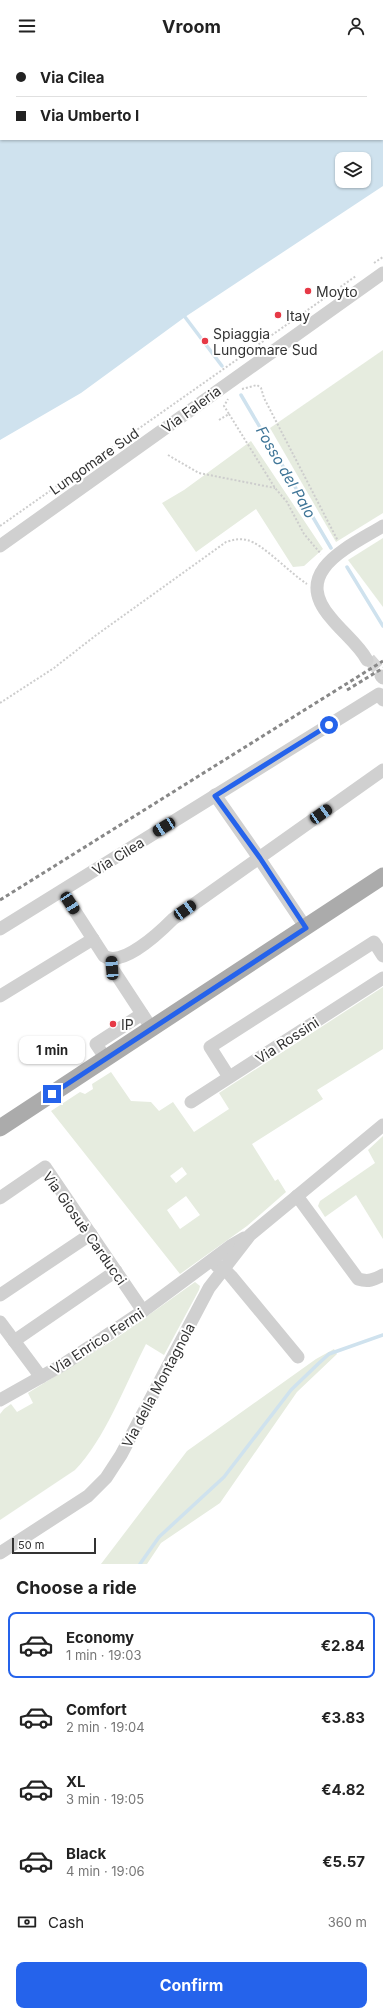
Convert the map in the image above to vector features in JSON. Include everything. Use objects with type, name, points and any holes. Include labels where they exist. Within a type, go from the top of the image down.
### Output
[{"type":"main road","points":[[0,1128],[383,876]]},
{"type":"street","name":"Via Faleria","points":[[0,546],[383,272]]},
{"type":"street","points":[[367,658],[324,610],[316,589],[318,577],[328,563],[343,551],[383,526]]},
{"type":"street","name":"Via Cilea","points":[[0,929],[215,796],[381,697]]},
{"type":"street","points":[[62,891],[104,956],[112,959],[122,957],[156,936],[173,919],[383,770]]},
{"type":"street","points":[[215,796],[260,858],[306,928]]},
{"type":"street","points":[[0,996],[93,939]]},
{"type":"street","points":[[229,1077],[210,1046],[374,942],[383,956]]},
{"type":"street","points":[[112,959],[112,968],[152,1029]]},
{"type":"street","name":"Via Rossini","points":[[191,1102],[383,978]]},
{"type":"street","points":[[106,1059],[96,1044],[142,1014]]},
{"type":"street","name":"Via della Montagnola","points":[[0,1553],[88,1496],[106,1478],[125,1449],[209,1288],[223,1268],[250,1235],[383,1126]]},
{"type":"street","name":"Via Giosuè Carducci","points":[[0,1198],[45,1167],[143,1311]]},
{"type":"street","points":[[297,1196],[358,1278],[366,1281],[376,1279],[383,1275]]},
{"type":"street","points":[[0,1295],[91,1234]]},
{"type":"street","name":"Via Enrico Fermi","points":[[1,1396],[42,1377],[143,1311],[205,1264],[232,1245],[250,1235]]},
{"type":"street","points":[[205,1264],[223,1268],[298,1357]]},
{"type":"street","points":[[14,1341],[116,1271]]},
{"type":"street","points":[[191,1276],[205,1280],[209,1288]]},
{"type":"street","points":[[0,1322],[42,1377]]},
{"type":"path","points":[[372,265],[383,257]]},
{"type":"path","name":"Lungomare Sud","points":[[0,526],[359,274]]},
{"type":"path","points":[[261,388],[264,398],[343,551]]},
{"type":"path","points":[[230,396],[224,406],[275,488],[287,502],[304,534],[328,563]]},
{"type":"path","points":[[219,420],[229,414]]},
{"type":"path","points":[[168,455],[199,473],[275,488]]},
{"type":"path","points":[[0,704],[54,668],[114,622],[226,542],[235,539],[248,540],[261,547],[300,580],[316,589]]},
{"type":"shaded area","points":[[383,350],[383,513],[336,542],[270,428]]},
{"type":"shaded area","points":[[251,441],[323,549],[304,566],[293,567],[256,509],[196,552],[162,503],[184,490]]},
{"type":"shaded area","points":[[383,538],[383,607],[348,560]]},
{"type":"shaded area","points":[[383,987],[383,1049],[317,1090],[323,1099],[252,1144],[275,1181],[278,1179],[286,1192],[247,1226],[180,1274],[51,1111],[80,1092],[85,1094],[93,1089],[92,1084],[111,1072],[131,1101],[151,1102],[159,1111],[173,1102],[194,1132],[229,1109],[219,1093]],"holes":[[[182,1167],[187,1174],[176,1183],[170,1176]],[[186,1196],[200,1215],[180,1229],[167,1210]]]},
{"type":"shaded area","points":[[383,1136],[383,1239],[356,1195],[325,1217],[318,1206],[320,1201],[375,1163],[368,1150]]},
{"type":"shaded area","points":[[195,1282],[200,1286],[199,1290],[164,1355],[146,1344],[114,1410],[86,1458],[75,1470],[0,1520],[0,1414],[4,1409],[11,1404],[17,1412],[33,1403],[28,1393],[115,1339]]},
{"type":"shaded area","points":[[334,1349],[337,1354],[297,1392],[220,1503],[161,1543],[147,1564],[101,1564],[187,1451],[316,1359]]},
{"type":"water","points":[[0,140],[383,140],[383,186],[185,317],[81,393],[0,440]]},
{"type":"waterway","name":"Fosso del Palo","points":[[185,317],[222,366]]},
{"type":"waterway","name":"Fosso del Palo","points":[[241,395],[331,548]]},
{"type":"waterway","name":"Fosso del Palo","points":[[347,567],[383,626]]},
{"type":"waterway","points":[[140,1564],[159,1537],[224,1477],[291,1390],[318,1364],[329,1354],[383,1335]]},
{"type":"tunnel","points":[[369,659],[383,675]]},
{"type":"railway","points":[[0,900],[383,661]]},
{"type":"railway","points":[[347,690],[383,668]]},
{"type":"place","name":"Moyto","points":[[308,291]]},
{"type":"place","name":"Itay","points":[[278,315]]},
{"type":"place","name":"Spiaggia Lungomare Sud","points":[[205,341]]},
{"type":"place","name":"IP","points":[[113,1024]]},
{"type":"route","points":[[52,1094],[306,928],[260,858],[215,796],[329,725]]}]
